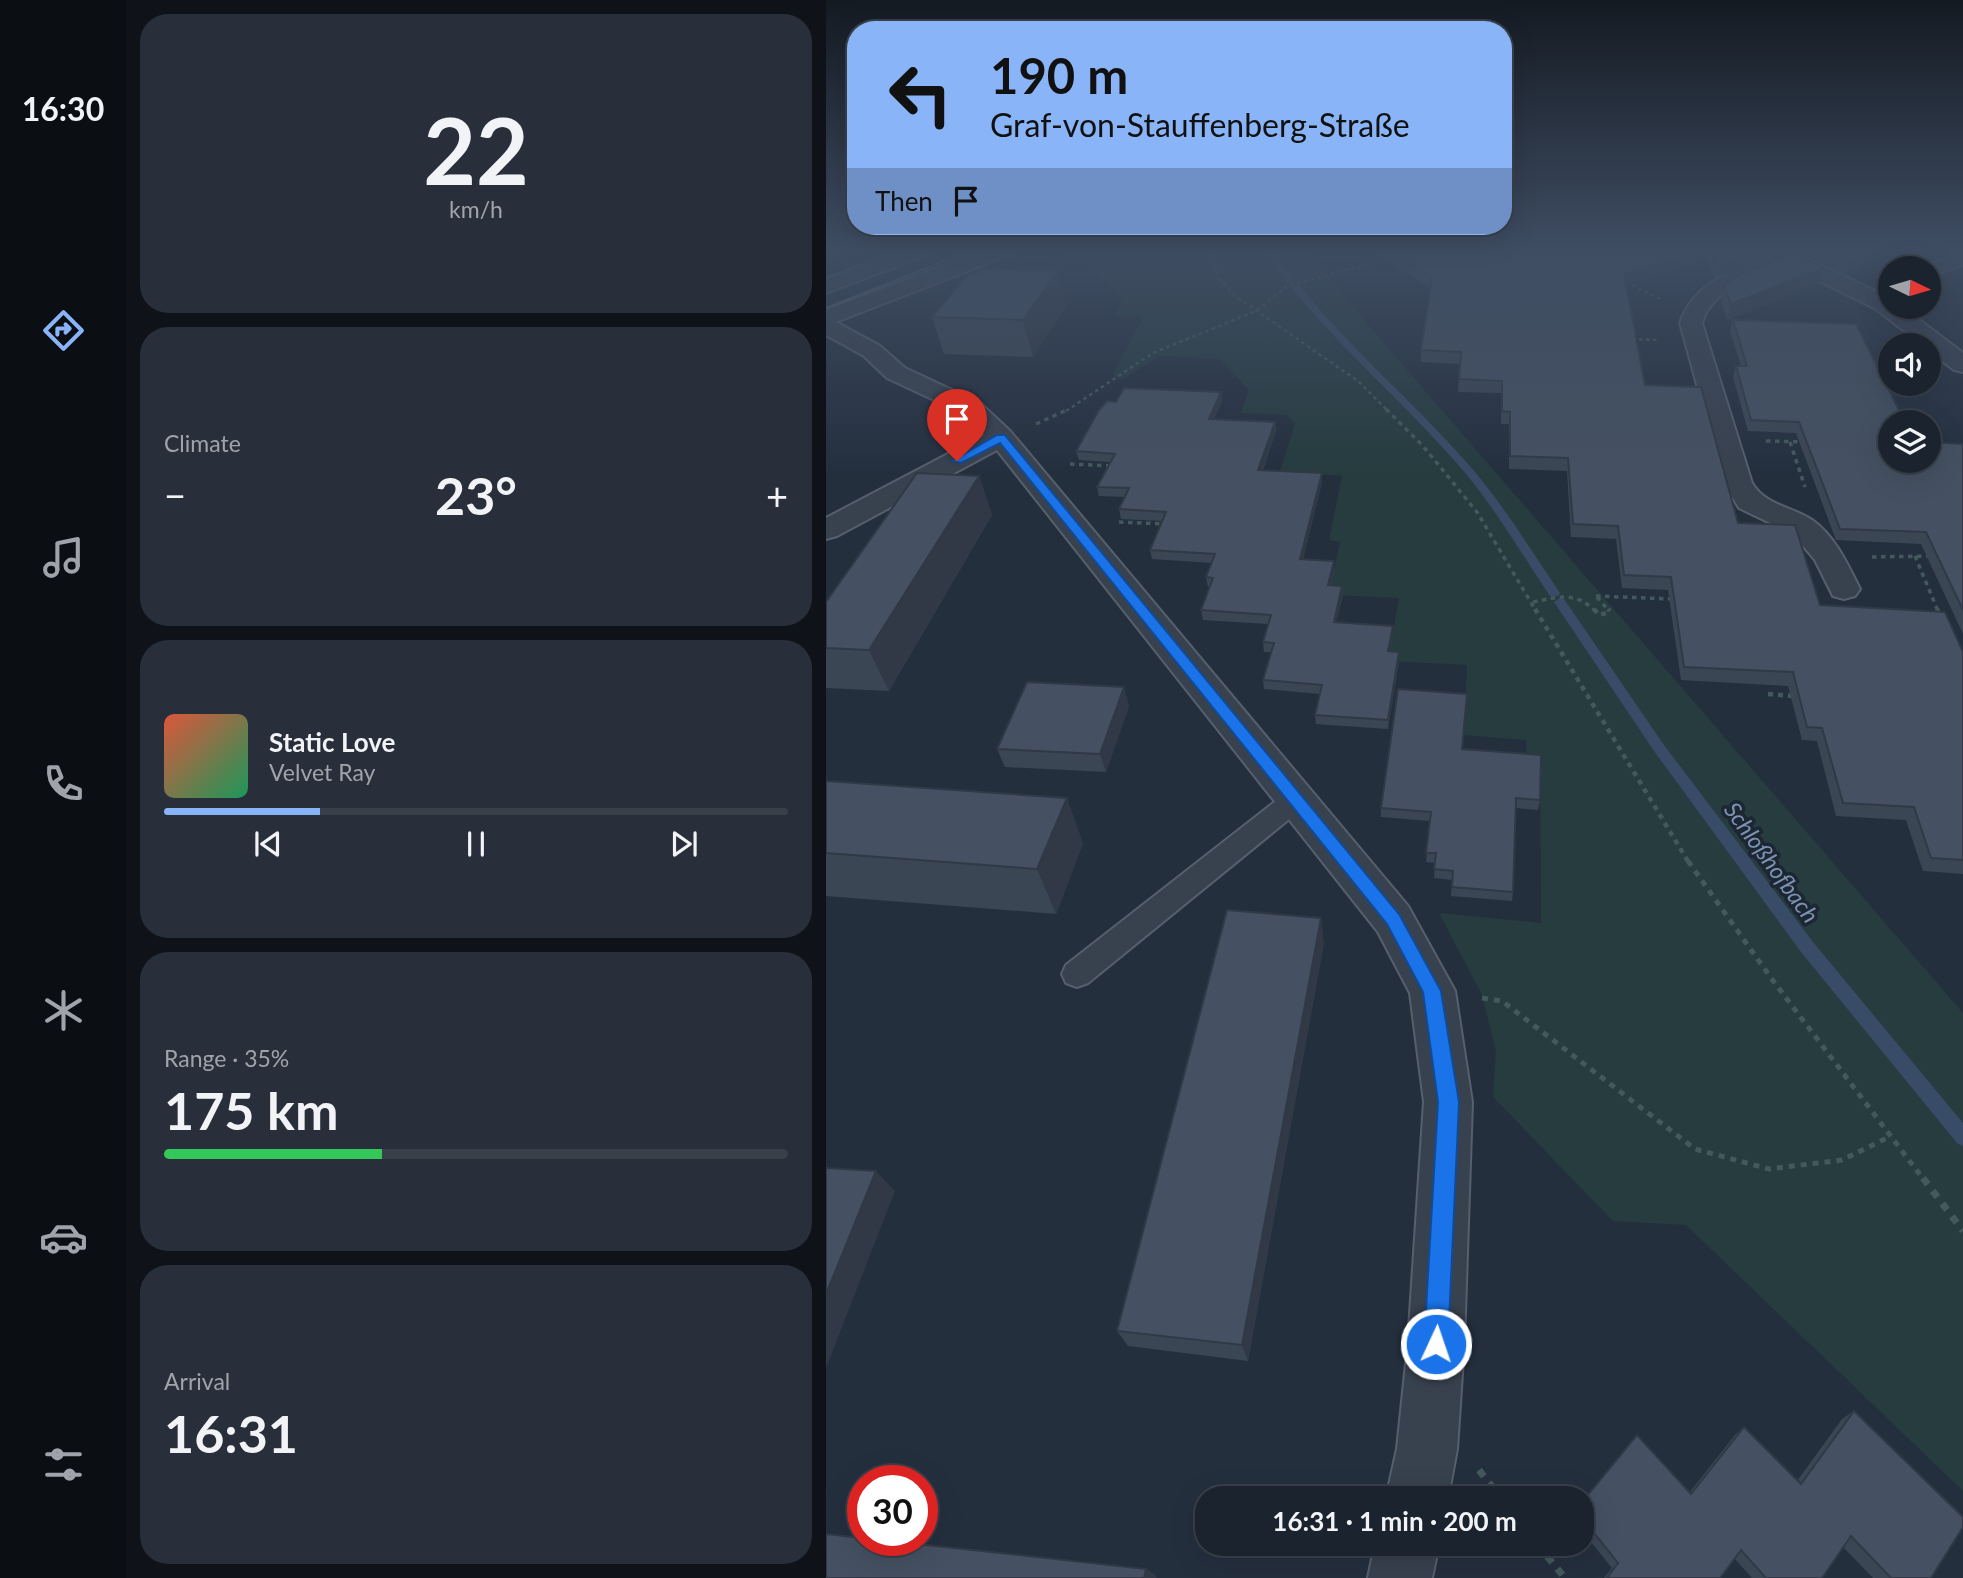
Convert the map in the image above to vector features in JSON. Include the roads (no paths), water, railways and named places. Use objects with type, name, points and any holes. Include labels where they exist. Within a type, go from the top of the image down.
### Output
[{"type":"street","points":[[1691,325],[1738,483],[1749,502],[1804,528],[1829,558],[1844,589]]},
{"type":"street","points":[[1912,325],[1963,365]]},
{"type":"street","points":[[826,326],[872,351],[896,373],[971,408],[1014,453],[1393,919],[1432,991],[1448,1102],[1436,1344],[1427,1449],[1419,1486]]},
{"type":"street","points":[[826,530],[1014,453]]},
{"type":"street","points":[[1400,1578],[1405,1556]]},
{"type":"lane","points":[[1077,974],[1296,800]]},
{"type":"waterway","name":"Schloßhofbach","points":[[1328,325],[1471,473],[1554,593]]},
{"type":"waterway","name":"Schloßhofbach","points":[[1560,602],[1659,748],[1807,947],[1963,1137]]}]
